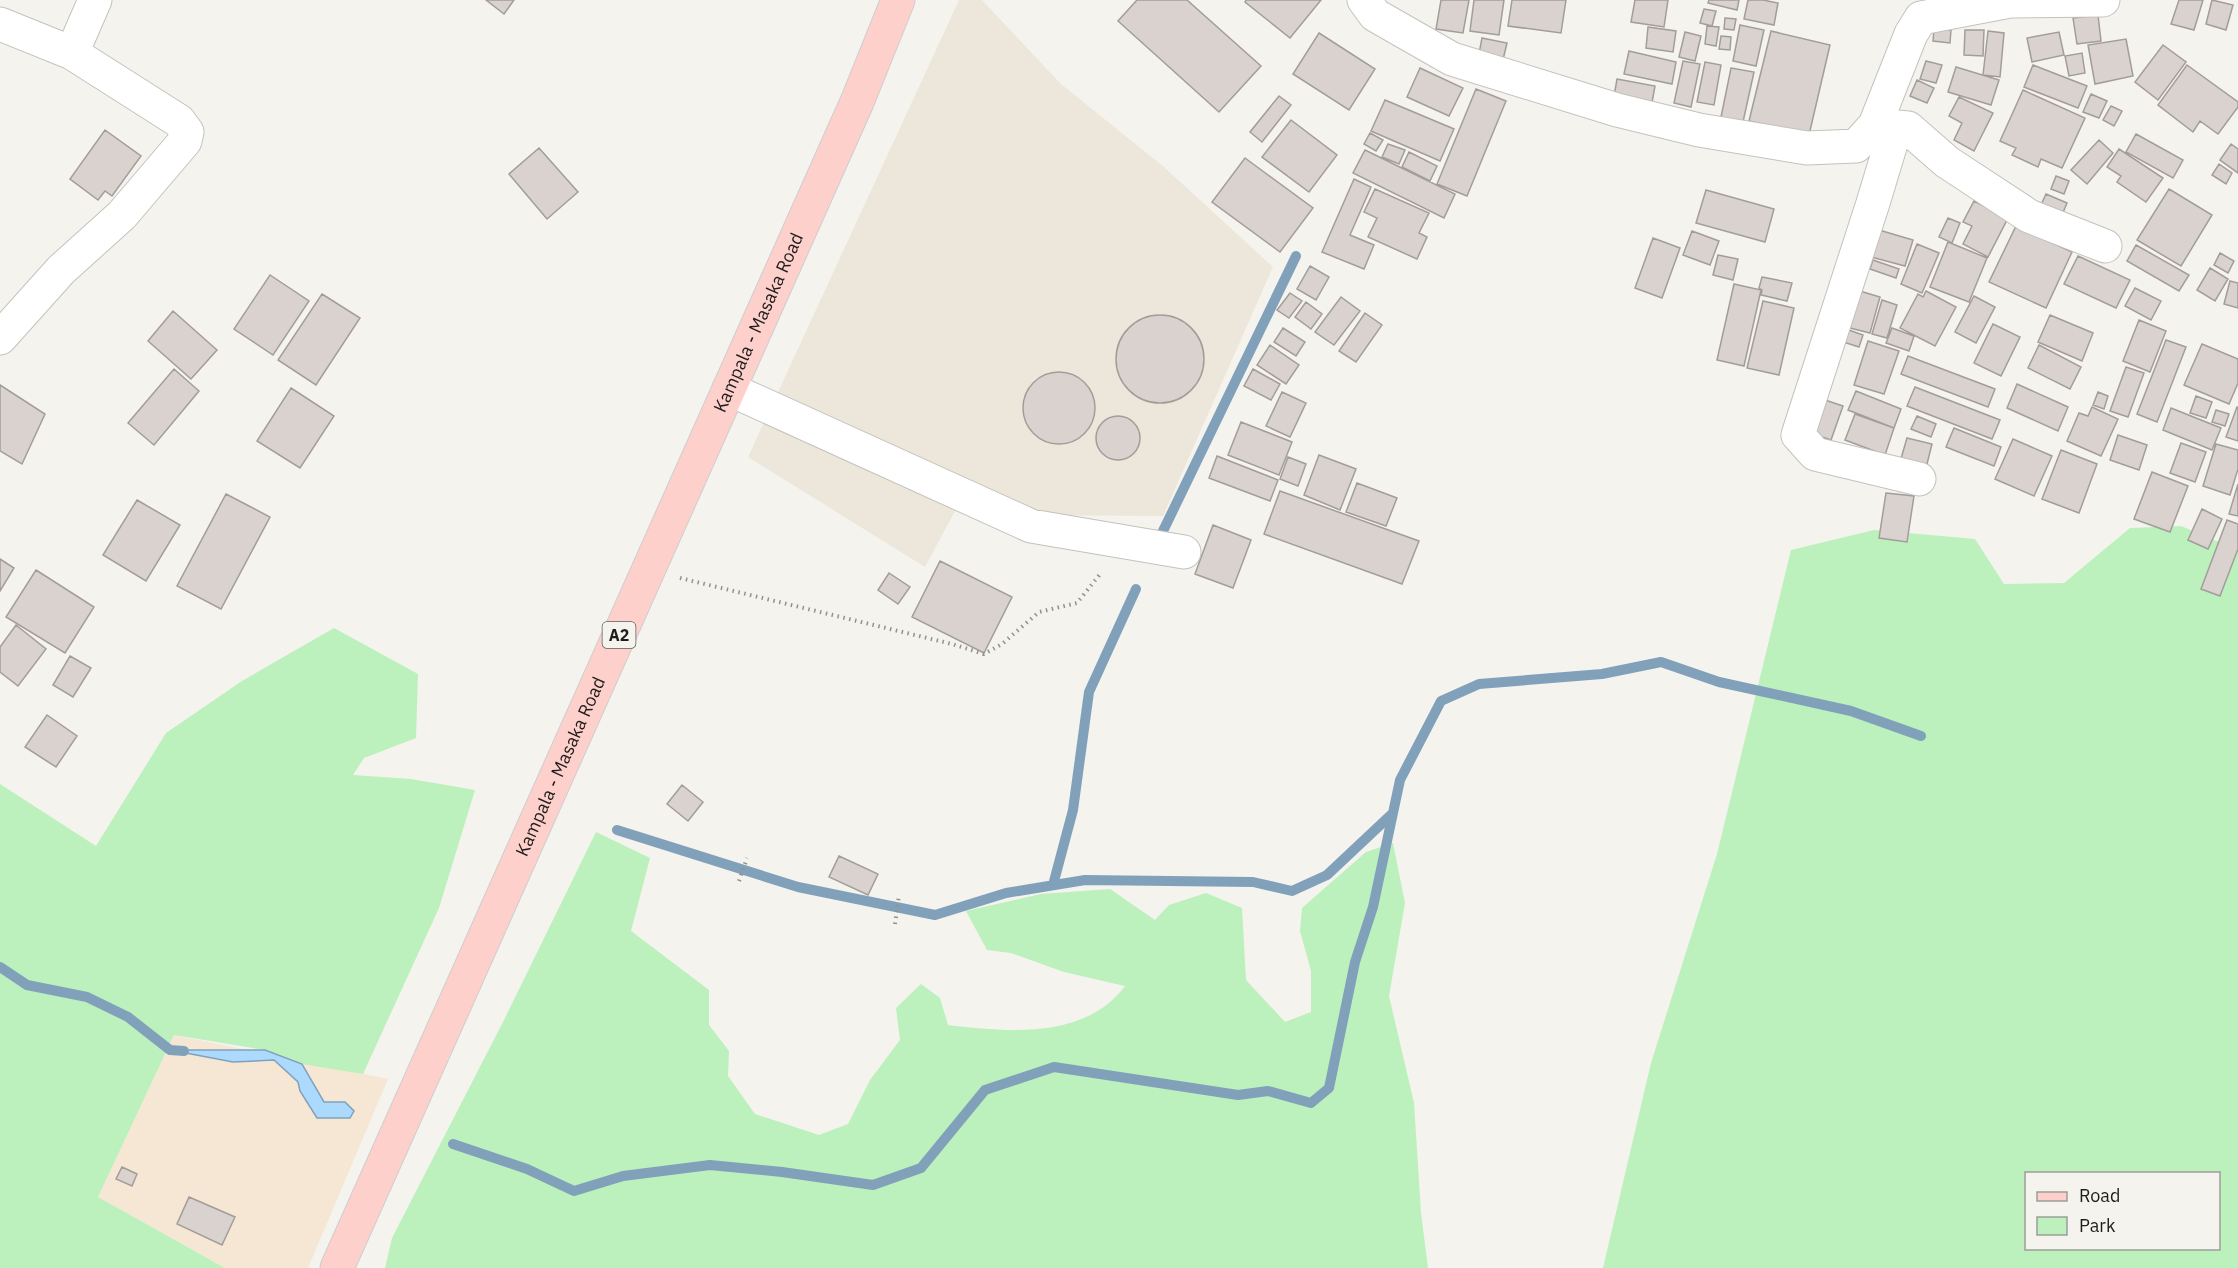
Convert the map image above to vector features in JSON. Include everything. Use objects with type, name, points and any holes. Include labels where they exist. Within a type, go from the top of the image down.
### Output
[{"type":"main road","name":"Kampala - Masaka Road","points":[[337,1268],[857,102],[890,1]]},
{"type":"street","points":[[72,52],[95,0]]},
{"type":"street","points":[[1364,0],[1375,15],[1452,60],[1617,110],[1699,130],[1807,148],[1856,146],[1885,126],[1908,128],[1947,162],[2029,216],[2105,246]]},
{"type":"street","points":[[1919,479],[1815,454],[1798,435],[1873,203],[1885,126],[1911,34],[1921,18],[2010,1],[2103,0]]},
{"type":"street","points":[[0,24],[72,52],[179,121],[187,132],[185,141],[122,216],[61,270],[0,338]]},
{"type":"street","points":[[729,389],[1031,526],[1184,552]]},
{"type":"path","points":[[647,570],[984,654],[1002,644],[1040,612],[1077,603],[1102,572]]},
{"type":"path","points":[[739,880],[747,858]]},
{"type":"path","points":[[895,924],[899,895]]},
{"type":"shaded area","points":[[959,0],[982,0],[1061,84],[1164,167],[1273,267],[1163,516],[1025,515],[970,483],[925,567],[748,457]]},
{"type":"shaded area","points":[[174,1035],[388,1079],[308,1268],[225,1268],[98,1197]]},
{"type":"green space","points":[[2181,526],[2238,550],[2238,1268],[1603,1268],[1651,1063],[1717,854],[1791,550],[1874,530],[1975,539],[2004,584],[2064,583],[2130,528]]},
{"type":"green space","points":[[334,628],[418,674],[416,738],[364,758],[353,775],[411,779],[475,790],[439,908],[363,1074],[302,1064],[265,1050],[174,1035],[98,1197],[225,1268],[0,1268],[0,784],[96,846],[166,733],[242,681]]},
{"type":"green space","points":[[596,832],[650,858],[631,931],[709,990],[709,1025],[729,1051],[728,1076],[755,1114],[819,1135],[848,1124],[870,1080],[900,1040],[896,1008],[921,984],[940,998],[948,1025],[1019,1030],[1067,1024],[1089,1016],[1108,1003],[1125,986],[1064,972],[1011,953],[987,950],[966,911],[1041,894],[1110,889],[1155,920],[1169,905],[1206,893],[1242,908],[1246,980],[1285,1022],[1311,1012],[1311,971],[1300,931],[1302,908],[1366,852],[1393,843],[1405,903],[1389,996],[1414,1103],[1421,1213],[1428,1268],[385,1268],[392,1238],[504,1020]]},
{"type":"water","points":[[170,1050],[265,1050],[302,1064],[324,1102],[345,1102],[354,1111],[350,1118],[317,1118],[300,1091],[298,1082],[274,1060],[233,1062]]},
{"type":"building","points":[[486,0],[514,0],[504,14]]},
{"type":"building","points":[[1137,0],[1187,0],[1261,66],[1219,112],[1118,21]]},
{"type":"building","points":[[1246,0],[1321,0],[1290,38],[1245,2]]},
{"type":"building","points":[[1441,0],[1469,0],[1463,33],[1436,29]]},
{"type":"building","points":[[1474,0],[1504,0],[1499,35],[1470,31]]},
{"type":"building","points":[[1512,0],[1566,0],[1561,33],[1508,26]]},
{"type":"building","points":[[1635,0],[1668,0],[1664,27],[1631,22]]},
{"type":"building","points":[[1709,0],[1739,0],[1737,10],[1708,3]]},
{"type":"building","points":[[1748,0],[1778,3],[1774,25],[1744,19]]},
{"type":"building","points":[[2179,0],[2203,0],[2194,30],[2171,24]]},
{"type":"building","points":[[2212,0],[2233,5],[2226,30],[2206,24]]},
{"type":"building","points":[[1704,9],[1716,11],[1712,26],[1700,23]]},
{"type":"building","points":[[2098,15],[2101,41],[2077,44],[2073,18]]},
{"type":"building","points":[[1725,18],[1736,19],[1734,30],[1724,29]]},
{"type":"building","points":[[1740,25],[1764,30],[1756,66],[1733,61]]},
{"type":"building","points":[[1707,26],[1719,27],[1716,46],[1705,44]]},
{"type":"building","points":[[1648,27],[1676,31],[1673,52],[1646,48]]},
{"type":"building","points":[[1934,29],[1951,30],[1950,43],[1933,41]]},
{"type":"building","points":[[1965,30],[1984,30],[1983,56],[1964,55]]},
{"type":"building","points":[[1771,31],[1830,45],[1809,135],[1749,121]]},
{"type":"building","points":[[1988,31],[2004,33],[2000,77],[1983,75]]},
{"type":"building","points":[[1685,32],[1701,36],[1695,61],[1679,57]]},
{"type":"building","points":[[2059,32],[2064,55],[2032,62],[2027,38]]},
{"type":"building","points":[[1319,33],[1375,69],[1349,110],[1293,74]]},
{"type":"building","points":[[1721,36],[1731,37],[1730,50],[1719,49]]},
{"type":"building","points":[[1482,38],[1507,43],[1502,64],[1478,59]]},
{"type":"building","points":[[2126,39],[2133,76],[2095,84],[2088,45]]},
{"type":"building","points":[[2163,45],[2186,62],[2158,100],[2135,82]]},
{"type":"building","points":[[1629,51],[1676,62],[1672,84],[1624,74]]},
{"type":"building","points":[[2082,53],[2085,73],[2069,76],[2065,56]]},
{"type":"building","points":[[1683,61],[1700,64],[1691,107],[1674,103]]},
{"type":"building","points":[[1926,61],[1942,65],[1936,83],[1920,79]]},
{"type":"building","points":[[1705,62],[1721,65],[1714,105],[1697,102]]},
{"type":"building","points":[[2033,65],[2087,86],[2078,108],[2024,87]]},
{"type":"building","points":[[2187,65],[2238,102],[2238,107],[2218,134],[2200,121],[2193,132],[2158,105]]},
{"type":"building","points":[[1956,67],[1999,80],[1991,105],[1948,92]]},
{"type":"building","points":[[1420,68],[1463,88],[1449,116],[1407,97]]},
{"type":"building","points":[[1731,68],[1754,72],[1743,122],[1721,117]]},
{"type":"building","points":[[1617,79],[1655,86],[1651,108],[1613,102]]},
{"type":"building","points":[[1917,80],[1934,88],[1927,103],[1910,96]]},
{"type":"building","points":[[1476,89],[1506,101],[1467,196],[1437,184]]},
{"type":"building","points":[[2023,90],[2085,118],[2062,168],[2041,159],[2038,167],[2012,155],[2016,148],[2000,141]]},
{"type":"building","points":[[2091,94],[2107,101],[2099,118],[2083,112]]},
{"type":"building","points":[[1279,96],[1291,105],[1262,142],[1250,132]]},
{"type":"building","points":[[1959,97],[1993,113],[1974,151],[1954,140],[1962,123],[1949,116]]},
{"type":"building","points":[[1385,100],[1454,129],[1440,161],[1371,131]]},
{"type":"building","points":[[2111,106],[2122,111],[2114,126],[2103,120]]},
{"type":"building","points":[[1291,120],[1337,155],[1309,192],[1262,157]]},
{"type":"building","points":[[105,130],[141,156],[112,196],[105,191],[98,200],[70,179]]},
{"type":"building","points":[[1370,133],[1383,140],[1376,151],[1364,144]]},
{"type":"building","points":[[2136,134],[2183,160],[2173,178],[2126,152]]},
{"type":"building","points":[[2099,140],[2113,153],[2087,184],[2071,170]]},
{"type":"building","points":[[1388,144],[1405,150],[1399,164],[1382,157]]},
{"type":"building","points":[[2231,144],[2238,149],[2238,173],[2220,160]]},
{"type":"building","points":[[539,148],[578,192],[547,219],[509,174]]},
{"type":"building","points":[[2119,149],[2163,178],[2146,202],[2117,182],[2121,176],[2107,167]]},
{"type":"building","points":[[1365,150],[1455,194],[1444,218],[1353,173]]},
{"type":"building","points":[[1409,152],[1437,166],[1430,181],[1402,167]]},
{"type":"building","points":[[1245,158],[1313,208],[1280,252],[1212,202]]},
{"type":"building","points":[[2219,164],[2232,173],[2226,184],[2212,175]]},
{"type":"building","points":[[2056,176],[2069,181],[2064,194],[2051,189]]},
{"type":"building","points":[[1354,179],[1371,187],[1350,235],[1374,245],[1364,269],[1322,252]]},
{"type":"building","points":[[1375,189],[1429,213],[1419,233],[1427,237],[1417,259],[1368,237],[1377,218],[1364,212]]},
{"type":"building","points":[[2169,189],[2212,215],[2181,266],[2137,240]]},
{"type":"building","points":[[1706,190],[1774,209],[1765,242],[1696,223]]},
{"type":"building","points":[[2046,194],[2067,203],[2062,215],[2040,207]]},
{"type":"building","points":[[1974,201],[2008,218],[1988,257],[1963,244],[1972,226],[1963,222]]},
{"type":"building","points":[[1948,218],[1960,223],[1952,243],[1939,237]]},
{"type":"building","points":[[2016,226],[2072,252],[2046,308],[1989,282]]},
{"type":"building","points":[[1879,230],[1913,240],[1905,266],[1871,257]]},
{"type":"building","points":[[1692,231],[1719,241],[1710,265],[1683,255]]},
{"type":"building","points":[[1653,238],[1680,248],[1662,298],[1635,288]]},
{"type":"building","points":[[1948,242],[1987,258],[1969,302],[1930,287]]},
{"type":"building","points":[[1917,244],[1939,253],[1922,293],[1901,284]]},
{"type":"building","points":[[2136,245],[2189,275],[2179,291],[2127,261]]},
{"type":"building","points":[[2220,253],[2234,261],[2228,273],[2214,265]]},
{"type":"building","points":[[1718,255],[1738,259],[1733,280],[1713,275]]},
{"type":"building","points":[[2078,256],[2130,280],[2116,308],[2064,284]]},
{"type":"building","points":[[1873,260],[1899,269],[1896,278],[1870,269]]},
{"type":"building","points":[[1310,266],[1329,277],[1316,300],[1297,289]]},
{"type":"building","points":[[2210,268],[2228,279],[2215,301],[2197,290]]},
{"type":"building","points":[[270,275],[309,301],[273,355],[234,329]]},
{"type":"building","points":[[1762,277],[1792,283],[1787,301],[1761,295],[1762,290],[1759,288]]},
{"type":"building","points":[[2230,281],[2238,283],[2238,308],[2224,304]]},
{"type":"building","points":[[1734,284],[1761,290],[1744,366],[1717,360]]},
{"type":"building","points":[[2135,288],[2161,301],[2151,320],[2125,306]]},
{"type":"building","points":[[1853,289],[1880,297],[1870,333],[1842,326]]},
{"type":"building","points":[[1926,291],[1956,307],[1935,346],[1900,328],[1918,294],[1923,297]]},
{"type":"building","points":[[1290,293],[1302,301],[1289,318],[1277,310]]},
{"type":"building","points":[[322,294],[360,318],[316,385],[278,360]]},
{"type":"building","points":[[1974,296],[1995,307],[1976,343],[1955,332]]},
{"type":"building","points":[[1341,297],[1360,311],[1334,345],[1315,332]]},
{"type":"building","points":[[1882,300],[1897,305],[1887,338],[1872,334]]},
{"type":"building","points":[[1763,301],[1794,308],[1779,375],[1747,368]]},
{"type":"building","points":[[1306,302],[1322,314],[1311,329],[1295,317]]},
{"type":"building","points":[[173,311],[217,350],[191,379],[148,341]]},
{"type":"building","points":[[1365,313],[1382,325],[1356,362],[1339,351]]},
{"type":"building","points":[[1160,315],[1177,319],[1191,328],[1200,342],[1204,359],[1200,376],[1191,390],[1177,399],[1160,403],[1143,399],[1129,390],[1120,376],[1116,359],[1120,342],[1129,328],[1143,319]]},
{"type":"building","points":[[2050,315],[2093,333],[2082,361],[2038,342]]},
{"type":"building","points":[[2139,320],[2166,331],[2150,372],[2123,361]]},
{"type":"building","points":[[1993,324],[2020,337],[2001,376],[1974,363]]},
{"type":"building","points":[[1283,328],[1305,342],[1296,356],[1274,342]]},
{"type":"building","points":[[1843,328],[1863,335],[1859,347],[1840,341]]},
{"type":"building","points":[[1892,328],[1914,336],[1909,351],[1886,343]]},
{"type":"building","points":[[2166,340],[2186,347],[2157,422],[2137,414]]},
{"type":"building","points":[[1868,341],[1899,351],[1884,394],[1854,385]]},
{"type":"building","points":[[2202,344],[2238,359],[2238,383],[2229,404],[2184,385]]},
{"type":"building","points":[[1270,345],[1299,365],[1286,384],[1257,365]]},
{"type":"building","points":[[2039,345],[2081,367],[2070,389],[2028,368]]},
{"type":"building","points":[[1908,356],[1995,389],[1988,407],[1901,374]]},
{"type":"building","points":[[2126,367],[2144,373],[2128,417],[2110,411]]},
{"type":"building","points":[[174,369],[199,391],[154,445],[128,423]]},
{"type":"building","points":[[1253,369],[1280,384],[1271,400],[1244,386]]},
{"type":"building","points":[[1059,372],[1073,375],[1085,382],[1092,394],[1095,408],[1092,422],[1085,434],[1073,441],[1059,444],[1045,441],[1033,434],[1026,422],[1023,408],[1026,394],[1033,382],[1045,375]]},
{"type":"building","points":[[2017,384],[2068,407],[2058,431],[2007,408]]},
{"type":"building","points":[[0,385],[45,414],[22,464],[0,451]]},
{"type":"building","points":[[1915,387],[2000,420],[1992,439],[1907,406]]},
{"type":"building","points":[[291,388],[334,416],[300,468],[257,441]]},
{"type":"building","points":[[1856,391],[1901,409],[1894,428],[1848,410]]},
{"type":"building","points":[[1282,392],[1306,403],[1290,437],[1266,426]]},
{"type":"building","points":[[2098,392],[2108,396],[2104,409],[2093,405]]},
{"type":"building","points":[[2196,396],[2212,402],[2206,418],[2190,413]]},
{"type":"building","points":[[1825,400],[1843,406],[1831,440],[1813,434]]},
{"type":"building","points":[[2092,407],[2118,419],[2101,456],[2067,441],[2079,413],[2088,416]]},
{"type":"building","points":[[2238,407],[2238,441],[2226,437]]},
{"type":"building","points":[[2171,408],[2221,428],[2212,450],[2163,430]]},
{"type":"building","points":[[2216,410],[2229,414],[2225,426],[2212,422]]},
{"type":"building","points":[[1855,414],[1894,428],[1885,455],[1845,440]]},
{"type":"building","points":[[1118,416],[1134,422],[1140,438],[1134,454],[1118,460],[1102,454],[1096,438],[1102,422]]},
{"type":"building","points":[[1917,416],[1936,424],[1931,437],[1911,429]]},
{"type":"building","points":[[1241,422],[1292,442],[1279,475],[1228,455]]},
{"type":"building","points":[[1954,428],[2001,447],[1994,466],[1946,447]]},
{"type":"building","points":[[2118,435],[2147,445],[2139,470],[2110,460]]},
{"type":"building","points":[[1907,438],[1932,444],[1926,468],[1900,462]]},
{"type":"building","points":[[2013,439],[2052,456],[2034,496],[1995,479]]},
{"type":"building","points":[[2181,443],[2206,452],[2195,482],[2170,473]]},
{"type":"building","points":[[2216,444],[2238,450],[2238,469],[2230,495],[2203,486]]},
{"type":"building","points":[[2061,450],[2097,464],[2079,513],[2042,499]]},
{"type":"building","points":[[1319,455],[1356,469],[1340,510],[1304,495]]},
{"type":"building","points":[[1217,456],[1278,480],[1270,501],[1209,478]]},
{"type":"building","points":[[1288,457],[1306,464],[1298,486],[1280,479]]},
{"type":"building","points":[[2152,472],[2188,486],[2170,532],[2134,519]]},
{"type":"building","points":[[1357,483],[1397,498],[1386,526],[1346,512]]},
{"type":"building","points":[[2238,484],[2238,516],[2229,514]]},
{"type":"building","points":[[1280,491],[1419,541],[1402,584],[1264,534]]},
{"type":"building","points":[[1886,493],[1914,496],[1907,542],[1879,538]]},
{"type":"building","points":[[226,494],[270,517],[221,609],[177,586]]},
{"type":"building","points":[[137,500],[180,525],[146,581],[103,555]]},
{"type":"building","points":[[2202,509],[2222,519],[2208,549],[2188,540]]},
{"type":"building","points":[[2227,520],[2238,524],[2238,549],[2220,596],[2201,589]]},
{"type":"building","points":[[1213,525],[1251,540],[1233,588],[1195,574]]},
{"type":"building","points":[[0,559],[14,568],[0,591]]},
{"type":"building","points":[[940,561],[1012,597],[984,653],[912,617]]},
{"type":"building","points":[[36,570],[94,607],[65,653],[6,617]]},
{"type":"building","points":[[889,573],[910,587],[898,604],[878,590]]},
{"type":"building","points":[[16,625],[46,649],[18,686],[0,672],[0,647]]},
{"type":"building","points":[[70,656],[91,668],[73,697],[53,685]]},
{"type":"building","points":[[47,715],[77,736],[56,767],[25,747]]},
{"type":"building","points":[[682,785],[703,802],[688,821],[667,804]]},
{"type":"building","points":[[839,856],[878,874],[868,895],[829,877]]},
{"type":"building","points":[[122,1167],[137,1174],[132,1186],[116,1179]]},
{"type":"building","points":[[189,1197],[235,1217],[222,1245],[177,1224]]},
{"type":"waterway","points":[[1163,531],[1296,256]]},
{"type":"waterway","points":[[1053,885],[1073,810],[1089,692],[1136,589]]},
{"type":"waterway","points":[[453,1144],[527,1169],[574,1191],[623,1176],[710,1165],[782,1172],[873,1185],[921,1168],[985,1090],[1054,1067],[1238,1095],[1268,1091],[1311,1103],[1329,1088],[1355,962],[1373,907],[1400,780],[1441,701],[1479,684],[1602,674],[1661,662],[1719,682],[1851,711],[1921,736]]},
{"type":"waterway","points":[[617,830],[798,887],[935,915],[1006,893],[1085,880],[1253,882],[1292,891],[1327,875],[1393,813]]},
{"type":"waterway","points":[[0,967],[27,985],[87,997],[128,1017],[170,1050],[184,1051]]}]
